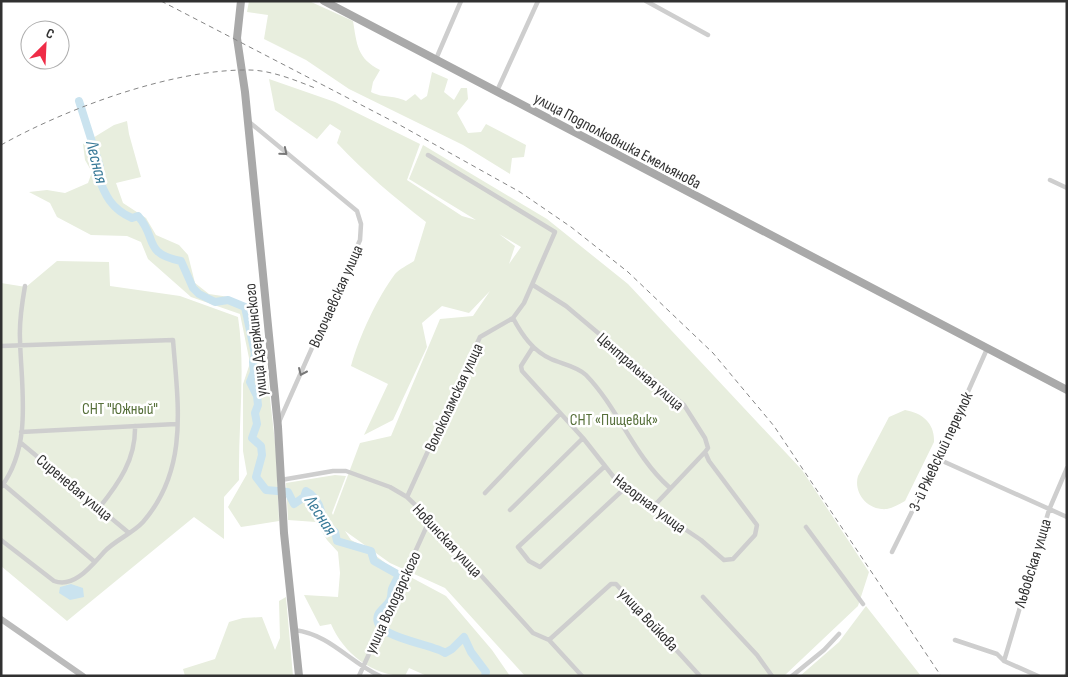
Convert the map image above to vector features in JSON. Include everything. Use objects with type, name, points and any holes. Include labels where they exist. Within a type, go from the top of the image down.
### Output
[{"type":"main road","name":"улица Дзержинского","points":[[240,1],[237,38],[278,426],[281,493],[299,676]]},
{"type":"main road","name":"улица Подполковника Емельянова","points":[[324,1],[1067,390]]},
{"type":"main road","points":[[1,619],[83,676]]},
{"type":"street","points":[[436,59],[461,1]]},
{"type":"street","points":[[497,92],[538,1]]},
{"type":"street","points":[[646,1],[708,35]]},
{"type":"street","name":"Волочаевская улица","points":[[247,120],[357,211],[361,224],[360,240],[278,426]]},
{"type":"street","name":"Волоколамская улица","points":[[408,498],[480,337],[513,318],[533,285],[555,232],[428,155]]},
{"type":"street","points":[[1050,180],[1067,188]]},
{"type":"street","name":"Центральная улица","points":[[533,285],[566,306],[684,405],[705,438],[708,448],[705,452],[709,461],[757,526],[755,535],[733,560],[724,560]]},
{"type":"street","points":[[25,286],[21,314],[20,346],[23,389],[20,443],[11,470],[2,485],[95,562]]},
{"type":"street","points":[[513,318],[522,336],[533,347],[550,358],[582,372],[597,386],[652,470],[669,487]]},
{"type":"street","points":[[1,346],[173,340],[177,451],[166,486],[153,510],[130,533],[108,548],[78,577],[60,583],[40,572],[1,540]]},
{"type":"street","name":"Нагорная улица","points":[[533,347],[521,366],[522,371],[583,438],[604,467],[625,488],[634,490],[652,508],[700,540],[724,560]]},
{"type":"street","name":"3-й Ржевский переулок","points":[[892,552],[938,459],[987,349]]},
{"type":"street","points":[[485,493],[560,414]]},
{"type":"street","points":[[21,432],[176,424]]},
{"type":"street","points":[[99,508],[118,486],[127,467],[134,446],[135,426]]},
{"type":"street","points":[[510,510],[583,438]]},
{"type":"street","name":"Сиреневая улица","points":[[20,443],[130,533]]},
{"type":"street","points":[[652,508],[669,487],[705,452]]},
{"type":"street","points":[[938,459],[1067,517]]},
{"type":"street","points":[[604,467],[518,547],[529,561],[540,567],[625,488]]},
{"type":"street","name":"Львовская улица","points":[[1004,660],[1049,510],[1067,468]]},
{"type":"street","name":"Новинская улица","points":[[281,480],[333,470],[346,471],[382,484],[408,498],[430,519],[533,633],[548,640],[582,676]]},
{"type":"street","name":"улица Володарского","points":[[380,676],[362,667],[430,519]]},
{"type":"street","points":[[806,527],[863,604]]},
{"type":"street","name":"улица Войкова","points":[[548,640],[611,584],[616,584],[700,676]]},
{"type":"street","points":[[703,598],[757,655],[772,676]]},
{"type":"street","points":[[295,630],[318,635],[362,667],[359,676]]},
{"type":"street","points":[[792,676],[824,650],[839,634]]},
{"type":"street","points":[[955,640],[996,654],[1004,660],[1038,676]]},
{"type":"green space","points":[[249,1],[309,1],[353,21],[357,44],[362,56],[380,70],[373,82],[371,92],[406,101],[415,94],[421,100],[427,96],[432,72],[448,79],[444,92],[454,100],[461,88],[467,88],[468,99],[457,113],[468,133],[481,132],[486,124],[526,145],[524,157],[512,158],[510,174],[463,145],[349,89],[306,60],[264,39],[268,15],[247,12]]},
{"type":"green space","name":"СНТ «Пищевик»","points":[[269,79],[335,102],[420,144],[407,180],[462,216],[476,220],[409,179],[423,145],[547,219],[628,284],[802,470],[869,572],[858,606],[784,676],[525,676],[445,588],[390,563],[345,531],[351,540],[363,546],[388,565],[446,596],[492,650],[510,676],[427,676],[409,668],[405,676],[393,675],[382,672],[360,661],[343,644],[331,624],[320,626],[304,595],[338,597],[340,573],[338,552],[327,540],[316,522],[288,520],[286,483],[335,475],[346,476],[332,513],[333,515],[360,443],[391,436],[440,319],[473,316],[490,291],[469,313],[442,306],[422,323],[427,347],[393,420],[364,435],[388,384],[351,366],[354,355],[375,306],[388,284],[397,272],[414,261],[426,222],[380,184],[337,143],[341,131],[330,124],[317,139],[275,110]],"holes":[[[499,234],[521,247],[509,264],[515,246]]]},
{"type":"green space","points":[[127,121],[141,177],[116,183],[123,203],[146,218],[156,235],[179,245],[188,255],[195,283],[209,294],[229,297],[260,311],[276,451],[279,521],[241,527],[228,507],[247,474],[243,451],[243,384],[250,363],[240,314],[191,297],[148,259],[141,242],[127,236],[91,235],[57,217],[50,203],[29,192],[47,190],[65,193],[88,183],[92,172],[85,160],[83,144],[114,125]]},
{"type":"green space","name":"СНТ \"Южный\"","points":[[57,261],[109,262],[110,286],[180,296],[238,317],[242,378],[239,480],[224,497],[224,539],[194,517],[67,621],[1,566],[1,283],[26,287]]},
{"type":"green space","points":[[905,410],[911,411],[927,420],[934,436],[934,442],[905,501],[894,507],[880,509],[868,504],[860,494],[857,482],[858,476],[889,417]]},
{"type":"green space","points":[[286,597],[293,676],[185,676],[183,669],[215,659],[229,622],[243,618],[262,617],[275,650],[280,638],[279,601]]},
{"type":"green space","points":[[866,606],[921,676],[800,676],[839,642]]},
{"type":"water","points":[[71,584],[83,588],[84,597],[70,600],[59,593],[60,587]]},
{"type":"waterway","name":"Лесная","points":[[79,101],[100,167],[97,174],[114,206],[132,218],[138,216],[148,231],[152,244],[161,254],[181,261],[193,288],[199,294],[215,302],[228,300],[245,307],[255,354],[253,362],[254,372],[250,382],[257,396],[258,405],[255,413],[257,424],[252,438],[261,446],[262,455],[256,477],[266,490],[288,492],[294,504],[304,497],[306,491],[319,504],[323,523],[335,532],[337,541],[371,551],[374,561],[399,575],[392,589],[390,600],[378,615],[378,623],[384,629],[393,635],[445,653],[464,637],[471,652],[486,672],[485,676]]},
{"type":"railway","points":[[161,1],[398,124],[520,192],[571,227],[628,272],[713,353],[774,426],[941,676]]},
{"type":"railway","points":[[1,145],[27,131],[88,105],[121,93],[187,76],[219,71],[257,70],[282,76],[315,88]]}]
